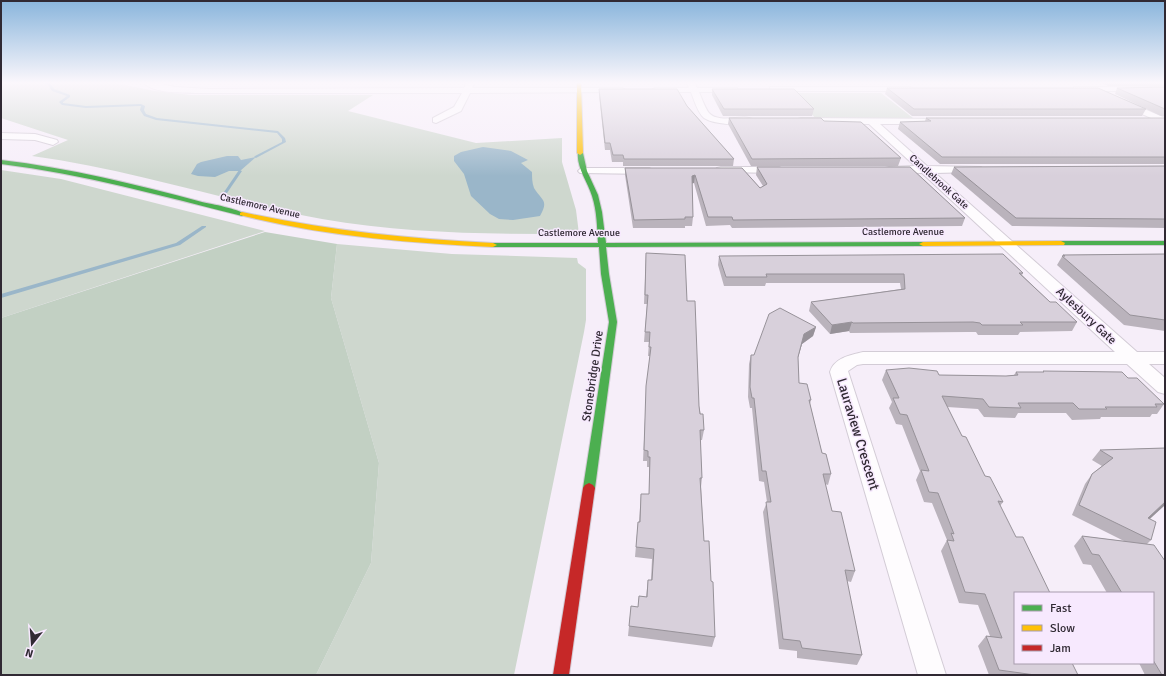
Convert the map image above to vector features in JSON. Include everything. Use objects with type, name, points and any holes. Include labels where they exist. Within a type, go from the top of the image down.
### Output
[{"type":"street","points":[[436,120],[449,114]]},
{"type":"street","name":"Stonebridge Drive","points":[[561,675],[613,322],[599,212],[584,171],[580,152],[579,114]]},
{"type":"street","points":[[706,114],[709,117],[729,121],[760,121]]},
{"type":"street","points":[[1149,114],[1164,120]]},
{"type":"street","points":[[790,121],[956,120]]},
{"type":"street","points":[[1135,120],[1164,120]]},
{"type":"street","name":"Candlebrook Gate","points":[[871,121],[1007,243]]},
{"type":"street","points":[[1,136],[35,137],[53,142]]},
{"type":"street","name":"Castlemore Avenue","points":[[1,162],[72,171],[259,218],[341,233],[456,243],[602,244],[1165,242]]},
{"type":"street","points":[[878,170],[988,169]]},
{"type":"street","points":[[710,170],[790,170]]},
{"type":"street","points":[[584,171],[662,171]]},
{"type":"street","name":"Aylesbury Gate","points":[[1007,243],[1165,388]]},
{"type":"street","name":"Lauraview Crescent","points":[[932,675],[839,372],[840,368],[852,360],[863,358],[1165,358]]},
{"type":"shaded area","points":[[1,114],[358,114],[476,143],[562,138],[562,162],[576,210],[579,234],[450,232],[386,228],[285,212],[105,169],[32,156],[68,140],[1,118]]},
{"type":"shaded area","points":[[811,114],[907,114],[913,118],[816,119]]},
{"type":"shaded area","points":[[1,170],[61,179],[265,231],[1,318]]},
{"type":"shaded area","points":[[337,244],[452,254],[577,258],[578,263],[586,269],[586,320],[584,332],[514,675],[316,675],[371,563],[379,463],[331,298]]},
{"type":"green space","points":[[265,232],[337,244],[331,298],[379,463],[371,563],[316,675],[1,675],[1,318]]},
{"type":"water","points":[[483,147],[511,151],[528,160],[521,163],[532,172],[532,182],[534,188],[543,201],[544,207],[540,216],[513,220],[499,219],[490,214],[471,196],[464,174],[454,161],[454,156],[461,152]]},
{"type":"water","points":[[227,156],[238,156],[241,160],[256,157],[240,171],[229,171],[215,177],[191,174],[197,164],[201,162]]},
{"type":"building","points":[[602,114],[694,114],[734,159],[624,159],[623,155],[613,155],[610,143],[605,143]]},
{"type":"building","points":[[729,118],[821,118],[824,121],[861,122],[901,158],[752,159]]},
{"type":"building","points":[[926,118],[1165,118],[1165,157],[942,157],[900,122],[931,121]]},
{"type":"building","points":[[1165,166],[1165,219],[1016,218],[954,167]]},
{"type":"building","points":[[757,167],[910,167],[965,218],[733,220],[732,217],[708,217],[695,175],[692,176],[693,217],[685,217],[685,219],[634,220],[625,168],[742,168],[760,188],[767,184]]},
{"type":"building","points":[[646,253],[685,255],[687,301],[695,301],[699,406],[700,414],[703,414],[704,430],[700,430],[702,478],[700,478],[704,541],[709,541],[711,581],[713,582],[715,637],[629,626],[631,606],[638,607],[639,596],[647,597],[648,580],[652,580],[654,549],[636,547],[638,522],[640,522],[641,494],[649,494],[650,457],[648,457],[648,451],[644,450],[646,386],[651,347],[649,347],[650,332],[645,332],[648,295],[645,295]]},
{"type":"building","points":[[1003,254],[1023,273],[1019,273],[1050,302],[1056,302],[1077,322],[1020,322],[1023,325],[982,325],[980,323],[973,322],[852,322],[832,325],[811,302],[905,289],[904,274],[766,274],[767,277],[726,277],[719,256]]},
{"type":"building","points":[[1165,254],[1165,320],[1130,315],[1062,256],[1065,256],[1063,255]]},
{"type":"building","points":[[780,308],[816,327],[804,334],[798,357],[799,383],[807,384],[811,400],[809,400],[822,453],[826,454],[831,474],[823,474],[832,511],[841,512],[855,571],[845,570],[862,655],[802,648],[800,641],[783,639],[766,502],[771,502],[766,471],[762,471],[754,398],[752,398],[750,387],[751,355],[754,355],[769,314]]},
{"type":"building","points":[[909,368],[937,371],[939,375],[1006,376],[1018,375],[1016,372],[1044,372],[1043,371],[1122,372],[1128,378],[1137,378],[1164,404],[1155,404],[1157,407],[1105,407],[1107,409],[1079,409],[1073,403],[1018,403],[1021,408],[989,407],[983,399],[942,396],[962,436],[966,437],[985,476],[990,477],[1003,502],[998,501],[1016,537],[1023,537],[1050,592],[1014,592],[1014,664],[1072,664],[1078,675],[1035,675],[999,670],[986,636],[1002,638],[985,594],[965,592],[947,540],[954,541],[951,533],[954,534],[938,493],[929,492],[921,470],[929,471],[907,415],[900,414],[893,398],[899,398],[886,370]]},
{"type":"building","points":[[1165,448],[1165,502],[1148,518],[1156,522],[1151,540],[1079,505],[1092,474],[1113,458],[1100,450]]},
{"type":"building","points":[[1082,536],[1154,545],[1165,561],[1165,675],[1162,675],[1154,662],[1154,592],[1121,592],[1099,555],[1092,554]]},
{"type":"waterway","points":[[144,114],[156,119],[278,132],[284,139],[284,142],[256,157]]},
{"type":"waterway","points":[[226,192],[240,171]]},
{"type":"waterway","points":[[1,296],[178,244],[204,227]]},
{"type":"traffic: fast","points":[[580,153],[584,171],[595,195],[599,212],[605,274],[613,322],[589,488]]},
{"type":"traffic: fast","points":[[1,162],[92,177],[242,214]]},
{"type":"traffic: fast","points":[[1061,243],[1165,243]]},
{"type":"traffic: fast","points":[[493,245],[923,244]]},
{"type":"traffic: slow","points":[[579,114],[580,153]]},
{"type":"traffic: slow","points":[[242,214],[273,221],[366,236],[429,242],[493,245]]},
{"type":"traffic: slow","points":[[923,244],[1061,243]]},
{"type":"traffic: jam","points":[[561,675],[589,488]]}]
